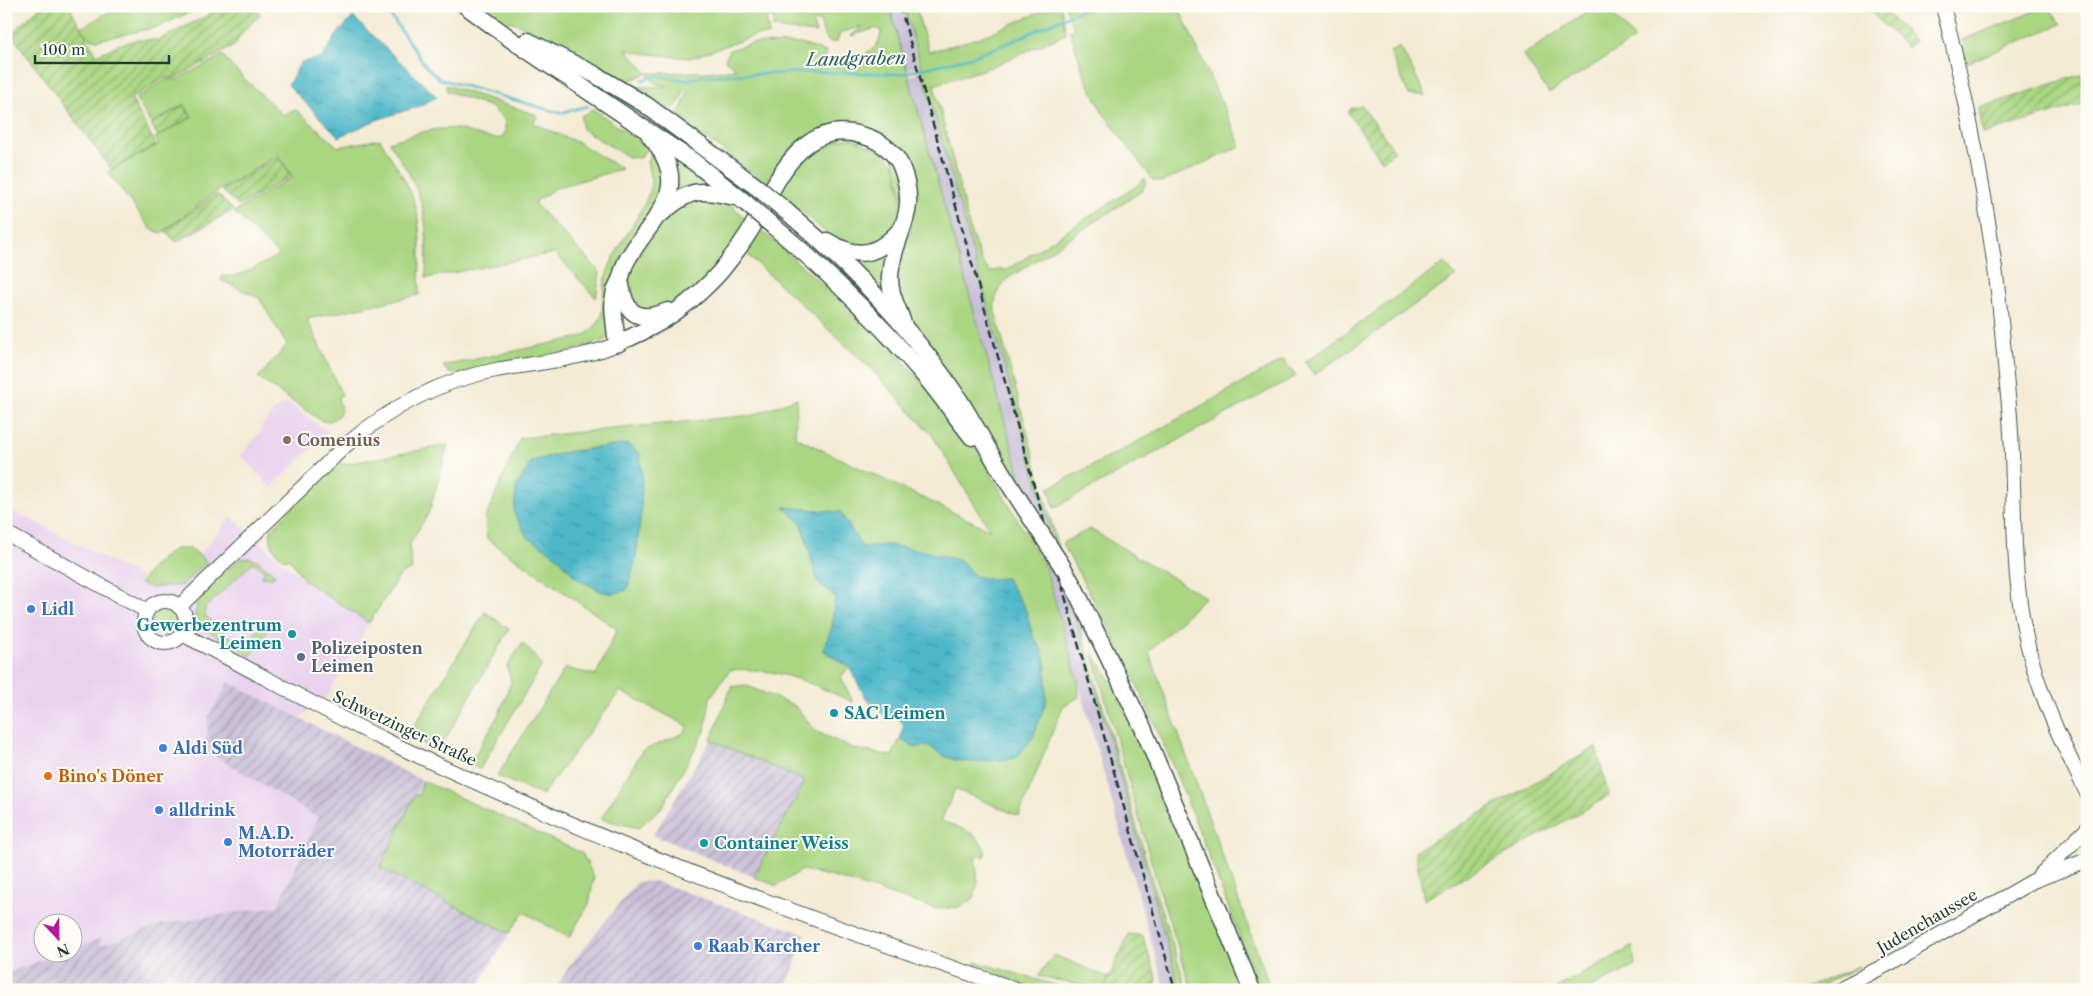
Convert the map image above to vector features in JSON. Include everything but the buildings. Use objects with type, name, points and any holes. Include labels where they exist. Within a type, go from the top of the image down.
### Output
[{"type":"main road","points":[[466,6],[512,40],[694,162],[833,278],[882,328],[923,374],[1001,472]]},
{"type":"main road","points":[[1943,6],[1973,134],[1996,278],[2009,411],[2016,561],[2022,614],[2030,657],[2054,728],[2087,792]]},
{"type":"main road","points":[[483,19],[594,74],[631,96],[695,141],[758,188],[807,229],[862,281],[904,326],[955,394],[976,426],[1001,472],[1075,589],[1143,728],[1252,990]]},
{"type":"main road","points":[[640,124],[659,147],[668,168],[668,191],[660,215]]},
{"type":"main road","points":[[179,608],[338,452],[372,423],[396,408],[446,384],[471,376],[572,358],[624,341],[661,322],[709,284],[733,256],[792,158],[800,150],[822,136],[851,133],[870,138],[885,146],[900,164],[908,187],[909,200],[904,226],[892,262],[890,277],[894,303],[904,326]]},
{"type":"main road","points":[[624,341],[616,337],[614,291],[627,262],[660,215],[675,202],[692,193],[708,191],[743,201]]},
{"type":"main road","points":[[807,229],[836,247],[864,254],[882,247],[904,226]]},
{"type":"main road","points":[[620,280],[630,331],[624,341]]},
{"type":"main road","points":[[626,307],[632,312],[651,316],[684,305]]},
{"type":"main road","points":[[6,533],[147,611]]},
{"type":"main road","points":[[161,602],[173,603],[179,608],[184,614],[185,622],[182,634],[169,642],[153,639],[144,626],[147,611],[153,605],[161,602]]},
{"type":"main road","name":"Schwetzinger Straße","points":[[182,634],[307,702],[390,742],[630,849],[739,891],[1018,990]]},
{"type":"main road","name":"Judenchaussee","points":[[2033,881],[2087,829]]},
{"type":"main road","points":[[2062,853],[2087,846]]},
{"type":"main road","name":"Judenchaussee","points":[[1837,990],[1892,962],[2033,881],[2087,860]]},
{"type":"main road","points":[[2069,867],[2087,865]]},
{"type":"shaded area","points":[[889,6],[904,6],[919,67],[908,70],[905,66]]},
{"type":"shaded area","points":[[921,72],[1180,990],[1165,990],[917,110],[909,76]]},
{"type":"shaded area","name":"Comenius","points":[[283,404],[290,404],[328,432],[271,488],[241,456],[261,431],[260,428],[278,407]]},
{"type":"shaded area","points":[[6,507],[150,582],[174,585],[231,517],[305,581],[369,623],[328,695],[300,718],[230,682],[207,751],[318,818],[276,906],[166,923],[101,945],[101,938],[82,945],[82,914],[32,914],[32,964],[6,973]]},
{"type":"shaded area","points":[[229,682],[423,781],[380,868],[509,933],[476,990],[6,990],[6,973],[32,964],[82,964],[82,945],[101,938],[101,945],[166,923],[277,906],[318,818],[207,751],[208,717]]},
{"type":"shaded area","points":[[711,740],[805,781],[754,877],[653,835]]},
{"type":"shaded area","points":[[654,881],[805,934],[786,990],[555,990],[568,968],[637,882]]},
{"type":"green space","points":[[41,6],[76,6],[71,10],[97,55],[115,46],[136,40],[159,40],[226,6],[256,6],[260,15],[242,33],[234,46],[175,78],[165,78],[131,98],[156,145],[111,169],[11,34]]},
{"type":"green space","points":[[119,6],[203,6],[158,27],[97,40],[87,37],[81,28]]},
{"type":"green space","points":[[476,6],[889,6],[1026,498],[908,319],[895,277],[911,228],[889,142],[804,138],[784,156],[766,183],[713,143],[673,120],[682,107],[687,93],[684,90],[680,101],[671,111],[635,87],[668,86],[655,83],[647,73],[629,81],[514,22],[503,22]],"holes":[[[766,18],[774,18],[773,28],[816,33],[812,21],[820,21],[824,35],[829,42],[837,42],[840,33],[862,26],[851,36],[876,28],[881,31],[877,44],[864,55],[860,65],[822,63],[826,52],[801,44],[753,43],[729,50],[725,60],[736,69],[706,72],[647,73],[626,49],[640,53],[690,58],[757,35],[769,35]]]},
{"type":"green space","points":[[904,6],[915,6],[929,52],[978,38],[1055,6],[1061,6],[1066,34],[988,68],[934,85],[971,233],[982,262],[990,272],[1002,269],[1005,271],[1135,187],[1145,178],[1146,182],[1142,191],[1007,279],[999,291],[995,302],[995,312],[1064,569],[1059,561]]},
{"type":"green space","points":[[1065,6],[1178,6],[1241,146],[1162,182],[1153,180],[1103,113],[1085,77],[1070,31],[1074,29]]},
{"type":"green space","points":[[1596,6],[1604,6],[1635,39],[1549,93],[1523,55]]},
{"type":"green space","points":[[1865,6],[1880,6],[1915,41],[1907,48]]},
{"type":"green space","points":[[2048,6],[2061,24],[1967,63],[1962,40]]},
{"type":"green space","points":[[1400,47],[1426,95],[1409,95],[1390,52]]},
{"type":"green space","points":[[223,55],[231,66],[283,115],[295,109],[338,147],[380,139],[405,181],[416,208],[420,245],[419,295],[307,319],[342,395],[338,397],[340,414],[331,421],[322,421],[258,378],[287,345],[259,298],[221,280],[223,276],[244,273],[279,255],[234,212],[293,177],[278,155],[216,192],[161,233],[151,229],[108,172],[159,144],[155,138],[192,117],[184,104],[151,124],[136,98],[166,80],[176,80]]},
{"type":"green space","points":[[2082,74],[2086,103],[1983,134],[1979,108]]},
{"type":"green space","points":[[578,75],[631,101],[760,195],[757,200],[686,147]]},
{"type":"green space","points":[[446,85],[537,115],[534,124],[579,143],[622,169],[555,188],[534,203],[600,272],[596,298],[555,253],[426,278],[426,237],[422,206],[411,177],[389,142],[422,132],[448,128],[496,139],[502,138],[505,132],[505,121],[491,107],[447,91]]},
{"type":"green space","points":[[184,105],[191,117],[158,136],[151,124]]},
{"type":"green space","points":[[1362,106],[1395,151],[1382,161],[1348,113],[1351,108]]},
{"type":"green space","points":[[593,109],[647,147],[641,158],[628,157],[582,129],[581,116]]},
{"type":"green space","points":[[850,138],[883,152],[896,167],[902,204],[894,230],[865,249],[833,239],[779,191],[793,169],[807,154],[824,145]]},
{"type":"green space","points":[[666,147],[723,189],[671,199]]},
{"type":"green space","points":[[652,153],[658,160],[664,173],[661,199],[621,259],[611,331],[605,340],[568,352],[461,374],[449,373],[443,366],[581,337],[598,323],[603,308],[605,281],[608,270],[650,191],[651,180],[647,162]]},
{"type":"green space","points":[[278,157],[291,176],[239,206],[222,190]]},
{"type":"green space","points":[[217,194],[233,210],[176,242],[165,231]]},
{"type":"green space","points":[[704,195],[731,204],[748,222],[716,267],[703,282],[688,294],[673,304],[656,309],[638,310],[625,287],[629,269],[661,221],[678,205]]},
{"type":"green space","points":[[773,206],[856,280],[929,369],[852,287],[769,211]]},
{"type":"green space","points":[[762,231],[884,339],[945,408],[980,455],[1046,569],[1078,682],[1079,697],[1063,706],[1019,816],[955,789],[941,821],[976,837],[984,849],[985,857],[979,856],[975,858],[978,882],[974,898],[959,907],[937,909],[837,878],[802,870],[777,886],[754,877],[805,781],[711,740],[731,687],[745,685],[795,706],[817,732],[854,749],[892,756],[900,739],[915,747],[930,746],[939,753],[959,761],[982,762],[1016,758],[1033,737],[1046,702],[1046,668],[1042,650],[1033,636],[1025,608],[1006,578],[991,579],[974,576],[961,561],[888,545],[862,547],[840,512],[786,508],[802,524],[818,583],[836,596],[832,627],[823,650],[849,667],[841,677],[853,702],[808,683],[778,674],[747,669],[730,670],[710,698],[705,731],[662,807],[638,828],[601,819],[642,751],[684,733],[688,726],[620,691],[542,795],[497,776],[565,668],[596,675],[617,629],[487,539],[485,519],[520,438],[754,415],[797,398],[795,437],[990,530],[932,435],[869,367],[746,253]],"holes":[[[598,447],[640,454],[642,488],[640,523],[635,557],[627,590],[577,579],[556,555],[516,487],[532,461],[567,452]]]},
{"type":"green space","points":[[886,249],[889,299],[843,254]]},
{"type":"green space","points":[[1444,263],[1456,276],[1314,375],[1305,362]]},
{"type":"green space","points":[[1283,360],[1296,376],[1054,508],[1049,488],[1126,448]]},
{"type":"green space","points":[[448,445],[429,512],[409,545],[412,569],[400,575],[369,623],[305,581],[289,558],[285,560],[273,547],[271,530],[336,463],[345,464]]},
{"type":"green space","points":[[1090,529],[1205,597],[1149,652],[1271,990],[1260,990],[1204,843],[1159,734],[1124,659],[1062,543]]},
{"type":"green space","points":[[175,549],[192,549],[207,562],[182,585],[151,588],[140,583],[154,565]]},
{"type":"green space","points":[[250,558],[257,560],[275,575],[271,578],[261,577],[265,571],[253,562],[205,608],[205,616],[236,642],[244,645],[268,619],[273,622],[251,656],[194,621],[197,606],[195,603],[238,559]]},
{"type":"green space","points":[[165,609],[174,613],[178,622],[174,631],[165,635],[156,631],[152,622],[156,613]]},
{"type":"green space","points":[[485,612],[509,629],[439,750],[407,737]]},
{"type":"green space","points":[[1074,612],[1080,626],[1154,887],[1187,990],[1180,990]]},
{"type":"green space","points":[[523,643],[542,665],[480,769],[469,765],[499,714],[511,682],[507,666]]},
{"type":"green space","points":[[1092,652],[1112,683],[1172,804],[1244,990],[1192,990],[1158,886]]},
{"type":"green space","points":[[1596,747],[1609,796],[1424,900],[1415,851]]},
{"type":"green space","points":[[423,781],[582,853],[594,877],[589,904],[569,938],[524,912],[509,933],[380,868],[415,795],[419,795]]},
{"type":"green space","points":[[1129,934],[1143,936],[1157,980],[1154,990],[1103,990]]},
{"type":"green space","points":[[1633,946],[1635,966],[1586,990],[1553,990]]},
{"type":"green space","points":[[1054,955],[1108,977],[1103,990],[1038,976]]},
{"type":"green space","points":[[976,962],[1073,990],[1039,990],[973,968]]},
{"type":"green space","points":[[1859,966],[1814,990],[1801,990]]},
{"type":"water","points":[[353,17],[437,97],[417,107],[376,120],[339,137],[288,85],[301,62],[322,58],[338,33]]},
{"type":"water","points":[[628,444],[640,454],[642,476],[641,512],[636,558],[627,590],[613,594],[602,592],[577,579],[556,555],[527,537],[514,513],[516,487],[532,461],[567,452]]},
{"type":"water","points":[[784,507],[840,512],[862,547],[888,545],[920,550],[962,561],[974,576],[991,579],[1006,578],[1025,608],[1033,636],[1042,650],[1046,668],[1046,702],[1033,737],[1016,758],[982,762],[959,761],[939,753],[930,746],[915,747],[900,739],[904,724],[895,716],[888,719],[867,700],[849,667],[823,650],[832,627],[835,596],[818,583],[802,524]]},
{"type":"waterway","name":"Landgraben","points":[[384,6],[427,68],[440,79],[560,113],[588,106]]},
{"type":"waterway","name":"Landgraben","points":[[642,80],[657,76],[685,80],[704,76],[814,72],[901,74],[971,57],[1010,42],[1090,6]]},
{"type":"railway","points":[[900,6],[1175,990]]},
{"type":"place","name":"Comenius","points":[[287,440]]},
{"type":"place","name":"Lidl","points":[[31,609]]},
{"type":"place","name":"Gewerbezentrum Leimen","points":[[292,634]]},
{"type":"place","name":"Polizeiposten Leimen","points":[[301,657]]},
{"type":"place","name":"SAC Leimen","points":[[834,713]]},
{"type":"place","name":"Aldi Süd","points":[[163,748]]},
{"type":"place","name":"Bino's Döner","points":[[48,776]]},
{"type":"place","name":"alldrink","points":[[159,810]]},
{"type":"place","name":"M.A.D. Motorräder","points":[[228,842]]},
{"type":"place","name":"Container Weiss","points":[[704,843]]},
{"type":"place","name":"Raab Karcher","points":[[698,946]]}]
